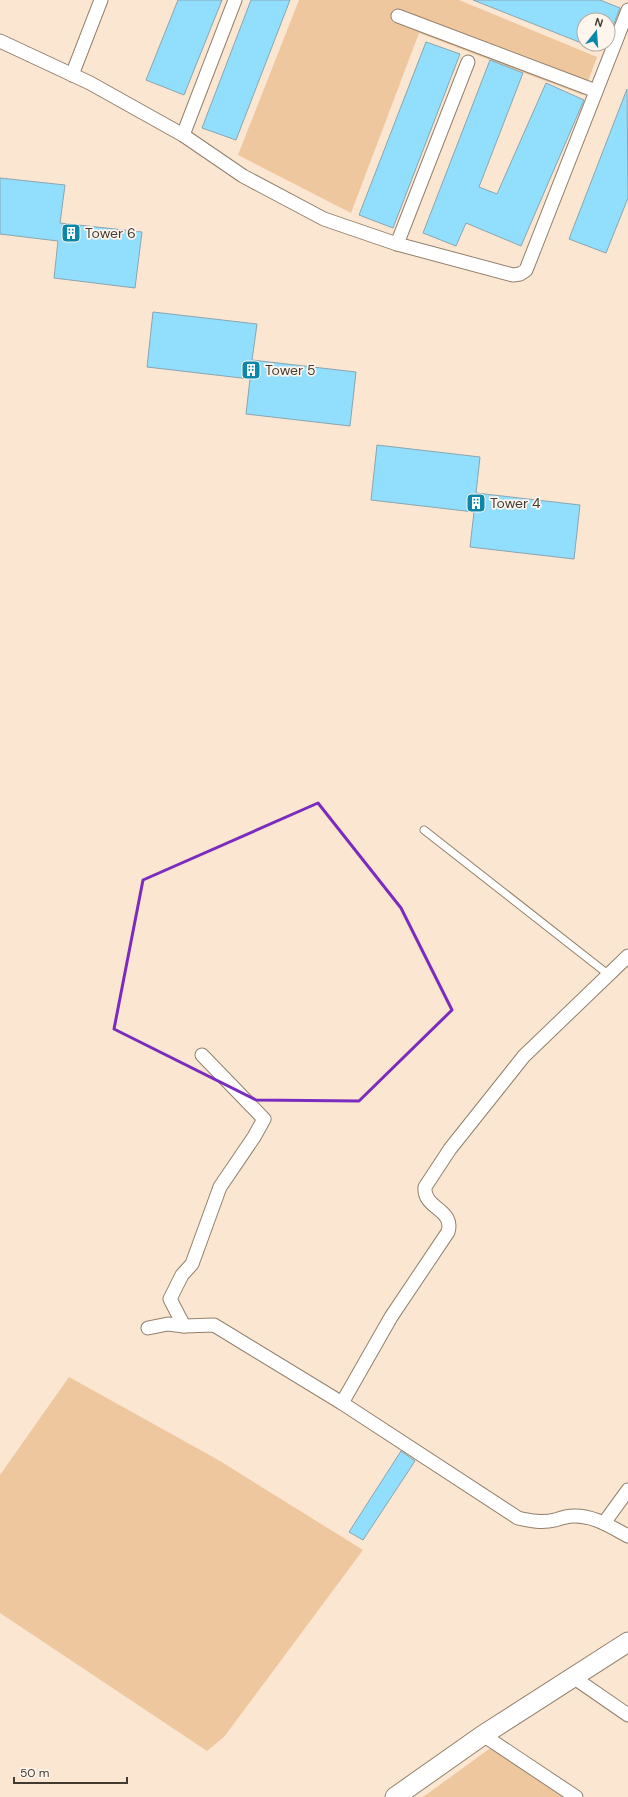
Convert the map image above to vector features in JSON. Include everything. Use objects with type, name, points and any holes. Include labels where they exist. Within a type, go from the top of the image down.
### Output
[{"type":"street","points":[[72,75],[101,0]]},
{"type":"street","points":[[183,135],[235,0]]},
{"type":"street","points":[[0,41],[72,75],[183,135],[243,176],[324,219],[397,244],[513,275],[520,274],[526,270],[628,10]]},
{"type":"street","points":[[398,16],[596,91]]},
{"type":"street","points":[[397,244],[468,62]]},
{"type":"street","points":[[342,1404],[391,1317],[448,1232],[450,1226],[449,1219],[429,1200],[424,1193],[425,1187],[450,1149],[524,1056],[628,956]]},
{"type":"street","points":[[184,1326],[170,1299],[182,1275],[192,1264],[220,1187],[254,1137],[264,1119],[202,1055]]},
{"type":"street","points":[[148,1328],[168,1324],[184,1326],[214,1325],[342,1404],[518,1518],[534,1522],[573,1516],[589,1518],[604,1523],[628,1536]]},
{"type":"street","points":[[604,1523],[628,1490]]},
{"type":"street","points":[[396,1797],[483,1735],[628,1642]]},
{"type":"street","points":[[573,1677],[628,1715]]},
{"type":"street","points":[[483,1735],[576,1797]]},
{"type":"lane","points":[[424,830],[609,974]]},
{"type":"highlighted area","points":[[318,803],[401,908],[452,1010],[359,1101],[256,1100],[114,1029],[143,880]]},
{"type":"shaded area","points":[[299,0],[459,0],[576,48],[576,52],[585,52],[597,57],[583,95],[419,33],[351,213],[238,155]]},
{"type":"shaded area","points":[[69,1377],[220,1461],[363,1550],[224,1737],[207,1751],[0,1613],[0,1475]]},
{"type":"shaded area","points":[[492,1747],[566,1797],[423,1797]]},
{"type":"building","points":[[178,0],[222,0],[184,95],[146,80]]},
{"type":"building","points":[[251,0],[290,0],[236,140],[202,128]]},
{"type":"building","points":[[473,0],[600,0],[620,8],[616,18],[616,12],[576,12],[576,41]]},
{"type":"building","points":[[426,42],[460,54],[393,228],[359,215]]},
{"type":"building","points":[[490,60],[523,73],[479,187],[497,194],[546,83],[584,100],[521,246],[466,223],[456,246],[423,233]]},
{"type":"building","points":[[627,89],[628,198],[606,253],[569,239]]},
{"type":"building","name":"Tower 6","points":[[0,178],[65,185],[60,223],[142,232],[135,288],[54,278],[58,241],[0,234]]},
{"type":"building","name":"Tower 5","points":[[153,312],[257,324],[252,360],[356,372],[350,426],[246,414],[250,379],[147,367]]},
{"type":"building","name":"Tower 4","points":[[377,445],[480,457],[476,493],[580,505],[574,559],[470,547],[474,512],[371,500]]},
{"type":"building","points":[[401,1451],[415,1461],[363,1540],[349,1532]]},
{"type":"place","name":"Tower 6","points":[[71,233]]},
{"type":"place","name":"Tower 5","points":[[251,370]]},
{"type":"place","name":"Tower 4","points":[[476,503]]}]
